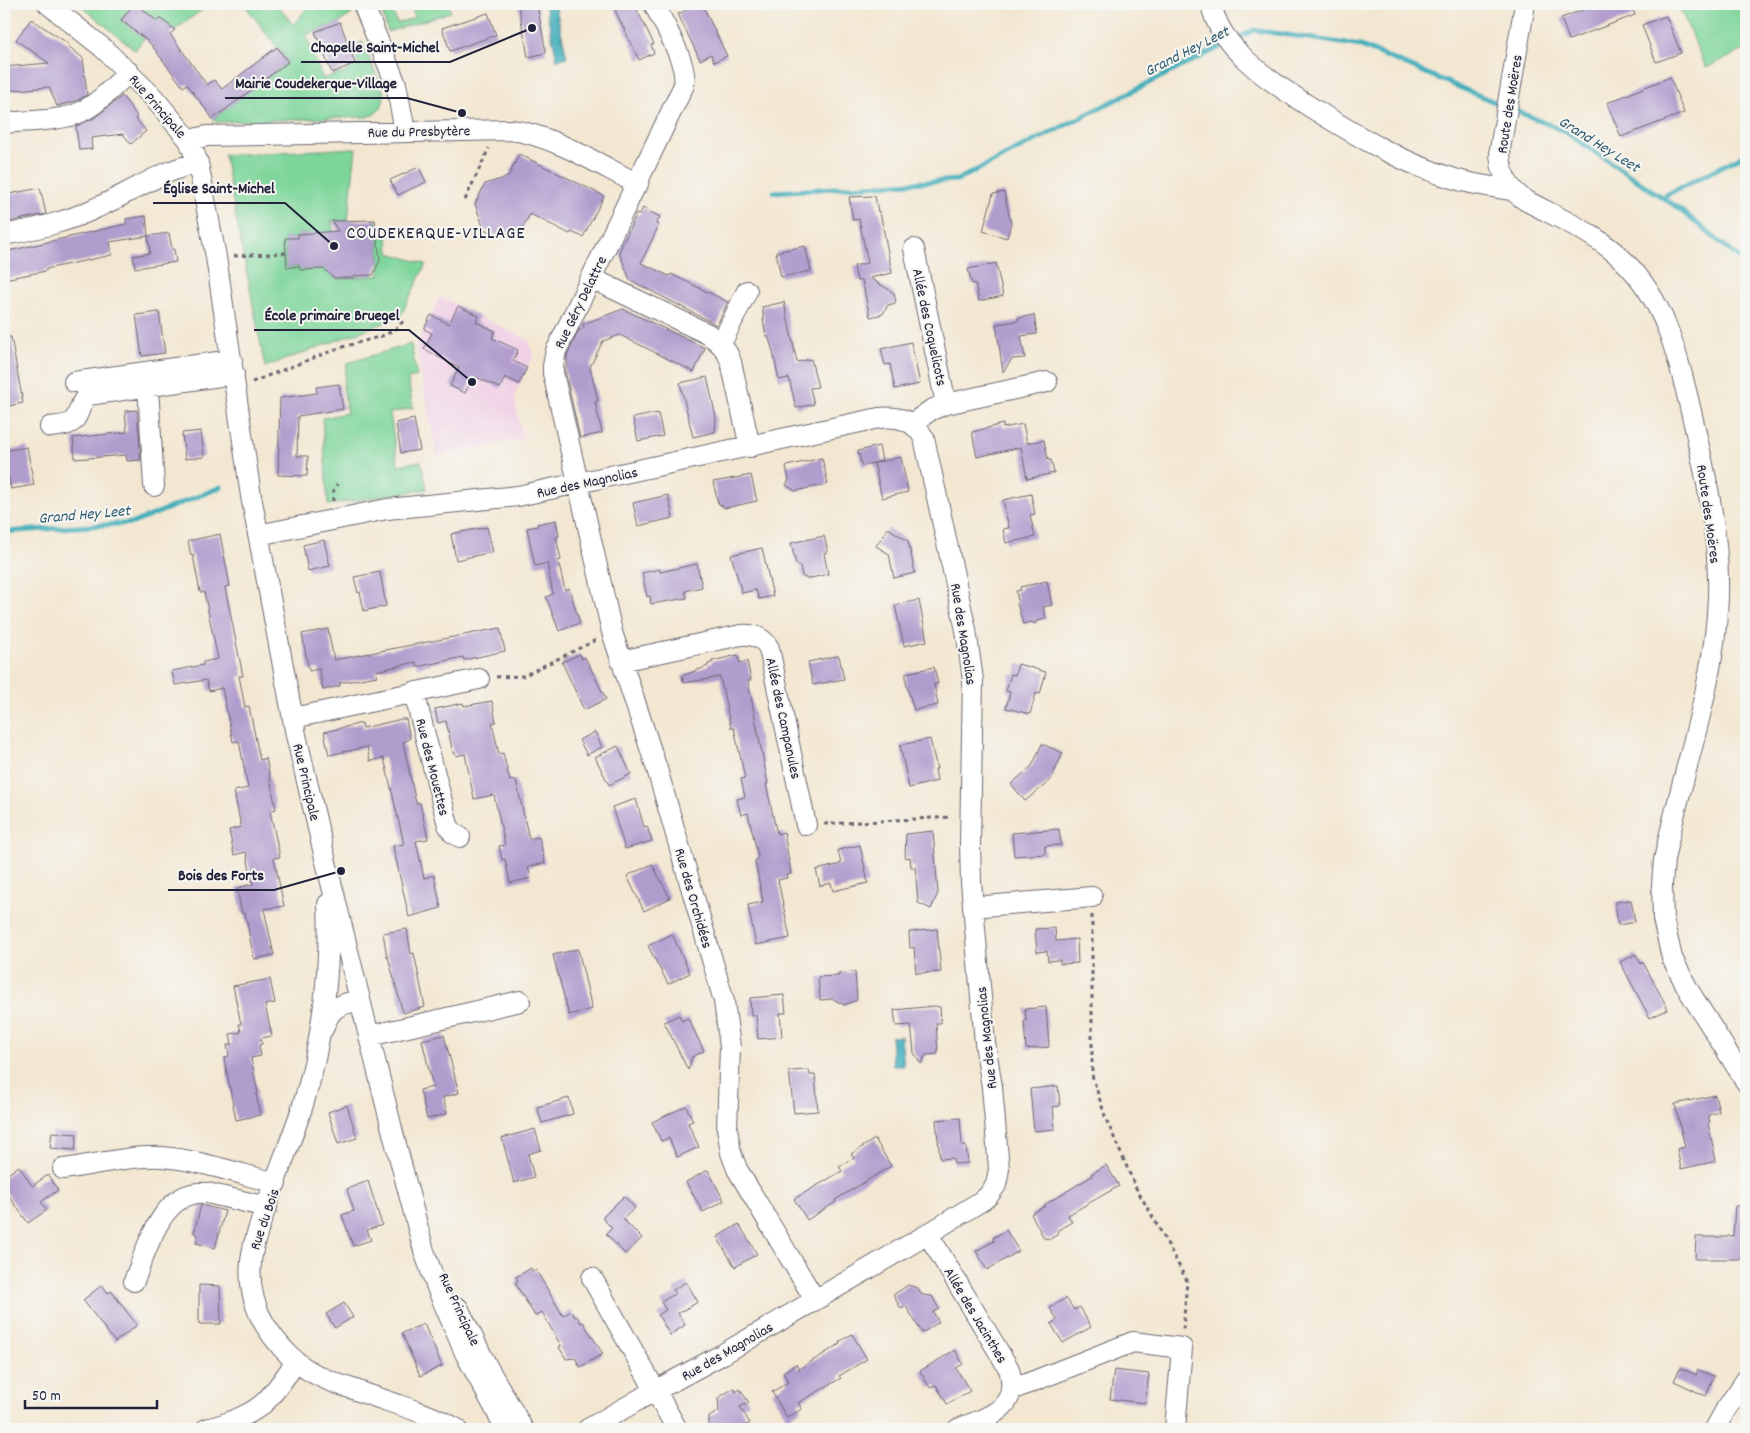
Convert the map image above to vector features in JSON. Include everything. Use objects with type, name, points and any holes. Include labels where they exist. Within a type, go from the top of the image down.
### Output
[{"type":"street","name":"Rue Principale","points":[[48,4],[130,72],[189,140],[198,163],[216,257],[234,374],[243,450],[258,536],[293,718],[326,862],[424,1251],[440,1296],[468,1359],[506,1429]]},
{"type":"street","points":[[363,4],[396,84],[405,131]]},
{"type":"street","name":"Rue Géry Delattre","points":[[577,484],[552,366],[556,351],[682,91],[685,78],[684,66],[654,4]]},
{"type":"street","points":[[1211,4],[1219,25],[1238,52],[1259,71],[1285,90],[1341,126],[1415,164],[1455,179],[1512,190]]},
{"type":"street","name":"Route des Moëres","points":[[1525,4],[1504,120],[1500,158],[1503,174],[1512,190],[1525,200],[1605,244],[1642,281],[1661,312],[1679,361],[1692,415],[1711,510],[1715,540],[1718,599],[1705,696],[1664,860],[1662,884],[1663,919],[1670,953],[1682,979],[1746,1082]]},
{"type":"street","points":[[4,124],[64,117],[80,112],[94,103],[130,72]]},
{"type":"street","name":"Rue du Presbytère","points":[[189,140],[207,136],[517,130],[544,138],[638,184]]},
{"type":"street","points":[[4,235],[69,219],[98,208],[170,171],[198,163]]},
{"type":"street","name":"Allée des Coquelicots","points":[[914,249],[946,404]]},
{"type":"street","points":[[591,278],[708,334],[721,344],[731,362],[750,447]]},
{"type":"street","points":[[721,344],[747,291]]},
{"type":"street","points":[[74,382],[234,374]]},
{"type":"street","points":[[50,427],[72,422],[81,403],[88,395],[234,374]]},
{"type":"street","points":[[912,423],[931,410],[946,404],[1047,382]]},
{"type":"street","points":[[148,386],[154,486]]},
{"type":"street","name":"Rue des Magnolias","points":[[258,536],[387,509],[505,498],[879,418],[894,417],[907,420],[917,427],[924,438],[969,648],[974,693],[971,863],[985,1043],[992,1087],[998,1161],[996,1185],[988,1196],[928,1234],[711,1361],[588,1429]]},
{"type":"street","name":"Rue des Orchidées","points":[[577,484],[612,632],[657,769],[725,1006],[730,1047],[727,1118],[730,1153],[737,1169],[816,1300]]},
{"type":"street","name":"Allée des Campanules","points":[[621,661],[741,635],[754,635],[763,640],[769,648],[806,825]]},
{"type":"street","points":[[293,718],[478,678]]},
{"type":"street","name":"Rue des Mouettes","points":[[414,692],[448,825],[453,833],[460,837]]},
{"type":"street","name":"Rue du Bois","points":[[326,862],[329,928],[324,999],[318,1043],[303,1107],[266,1207],[252,1254],[250,1264],[251,1288],[256,1305],[266,1326],[296,1362],[331,1382],[433,1418],[456,1429]]},
{"type":"street","points":[[973,907],[1092,897]]},
{"type":"street","points":[[324,999],[335,985],[355,978]]},
{"type":"street","name":"Rue du Bois","points":[[318,1043],[332,1010],[340,1004],[360,1000]]},
{"type":"street","points":[[369,1036],[520,1002]]},
{"type":"street","points":[[62,1169],[163,1157],[276,1183]]},
{"type":"street","name":"Rue Principale","points":[[406,1184],[460,1310],[488,1368],[523,1429]]},
{"type":"street","points":[[134,1281],[162,1218],[171,1206],[183,1197],[198,1192],[207,1193],[266,1207]]},
{"type":"street","name":"Allée des Jacinthes","points":[[928,1234],[1009,1369],[1012,1382],[1011,1390]]},
{"type":"street","points":[[592,1278],[677,1429]]},
{"type":"street","points":[[958,1429],[999,1412],[1007,1401],[1011,1390],[1133,1342],[1182,1348],[1175,1429]]},
{"type":"street","points":[[206,1429],[226,1423],[261,1405],[272,1394],[296,1362]]},
{"type":"street","points":[[1715,1429],[1746,1380]]},
{"type":"path","points":[[465,200],[497,129]]},
{"type":"path","points":[[216,257],[286,253]]},
{"type":"path","points":[[234,374],[291,368],[339,348],[382,336],[396,329],[404,319]]},
{"type":"path","points":[[478,678],[523,676],[612,632]]},
{"type":"path","points":[[806,825],[971,816]]},
{"type":"path","points":[[1092,897],[1092,1075],[1106,1119],[1136,1188],[1187,1281],[1182,1348]]},
{"type":"shaded area","points":[[440,297],[528,340],[533,356],[514,396],[523,439],[437,456],[416,346]]},
{"type":"green space","points":[[79,4],[134,4],[121,20],[144,38],[135,50]]},
{"type":"green space","points":[[136,4],[210,4],[175,30],[160,18],[157,21]]},
{"type":"green space","points":[[244,4],[277,4],[293,25],[311,4],[348,4],[352,14],[340,22],[306,35],[323,79],[339,73],[342,74],[352,67],[359,65],[354,52],[354,46],[362,42],[384,93],[380,109],[375,114],[367,117],[216,122],[213,119],[288,62]]},
{"type":"green space","points":[[419,4],[448,4],[451,12],[388,32],[381,9],[391,7],[397,23],[414,18],[412,8],[419,6]]},
{"type":"green space","points":[[1678,4],[1738,4],[1746,22],[1746,49],[1706,68]]},
{"type":"green space","points":[[356,148],[348,221],[331,220],[334,233],[298,234],[298,238],[285,238],[286,267],[299,267],[301,270],[336,268],[336,279],[380,275],[379,257],[381,256],[379,255],[379,235],[377,235],[375,219],[388,239],[389,253],[426,264],[400,317],[265,367],[224,155]]},
{"type":"green space","points":[[411,344],[417,376],[408,379],[413,408],[390,413],[398,465],[421,461],[427,489],[328,505],[322,418],[347,413],[343,386],[347,363]]},
{"type":"water","points":[[545,4],[555,4],[567,57],[557,60]]},
{"type":"water","points":[[901,1036],[904,1066],[893,1066],[891,1037]]},
{"type":"building","points":[[134,4],[157,21],[160,18],[175,30],[170,34],[207,85],[214,80],[222,89],[277,47],[288,62],[213,119],[187,84],[183,87],[150,43],[121,20]]},
{"type":"building","points":[[518,4],[537,4],[546,53],[528,57]]},
{"type":"building","points":[[612,4],[634,4],[654,44],[651,45],[654,53],[639,60]]},
{"type":"building","points":[[702,4],[727,56],[714,62],[711,54],[700,60],[678,14]]},
{"type":"building","points":[[1599,4],[1631,4],[1635,15],[1569,40],[1561,18]]},
{"type":"building","points":[[488,13],[496,35],[450,51],[442,28]]},
{"type":"building","points":[[1666,16],[1681,53],[1656,62],[1642,25]]},
{"type":"building","points":[[31,19],[69,44],[68,46],[83,58],[87,95],[76,101],[57,106],[49,87],[4,91],[4,67],[49,63],[16,40]]},
{"type":"building","points":[[340,22],[355,63],[332,73],[315,32]]},
{"type":"building","points":[[1670,77],[1684,113],[1621,137],[1607,103]]},
{"type":"building","points":[[122,96],[137,116],[135,118],[146,131],[131,144],[123,134],[91,138],[92,149],[79,150],[76,126],[94,118]]},
{"type":"building","points":[[519,154],[604,196],[583,237],[571,232],[570,234],[530,214],[522,229],[498,236],[484,229],[475,204],[485,184],[508,177]]},
{"type":"building","points":[[419,167],[426,182],[398,195],[390,180]]},
{"type":"building","points":[[40,188],[46,214],[4,223],[4,195]]},
{"type":"building","points":[[1004,192],[1011,223],[1007,238],[983,231],[993,194]]},
{"type":"building","points":[[875,196],[892,273],[870,278],[894,293],[896,303],[888,305],[883,314],[870,317],[862,280],[857,281],[854,266],[868,263],[859,219],[853,220],[849,197]]},
{"type":"building","points":[[643,208],[660,217],[656,224],[659,225],[641,263],[669,276],[671,274],[728,302],[717,325],[630,280],[619,252],[636,214],[639,215]]},
{"type":"building","points":[[146,216],[148,236],[110,242],[112,255],[4,279],[4,252],[126,224],[126,219]]},
{"type":"building","points":[[375,220],[376,230],[380,235],[377,237],[380,260],[373,275],[354,276],[354,278],[334,278],[324,269],[300,270],[299,266],[287,268],[285,238],[298,238],[298,234],[338,231],[332,221]]},
{"type":"building","points":[[169,233],[176,262],[135,268],[133,256],[150,253],[148,236]]},
{"type":"building","points":[[805,246],[811,271],[781,277],[776,252]]},
{"type":"building","points":[[996,263],[1003,296],[979,301],[975,283],[972,284],[968,269]]},
{"type":"building","points":[[784,302],[797,362],[811,359],[818,387],[810,388],[814,404],[796,408],[789,378],[779,380],[763,320],[762,307]]},
{"type":"building","points":[[458,306],[479,316],[476,322],[495,331],[492,338],[518,350],[513,361],[527,368],[519,384],[505,377],[500,388],[474,376],[465,393],[450,386],[459,368],[424,349],[432,333],[424,329],[431,315],[449,324]]},
{"type":"building","points":[[623,309],[705,348],[694,372],[620,335],[603,341],[590,367],[598,401],[595,402],[602,433],[580,438],[565,371],[567,355],[579,330],[584,328],[583,324]]},
{"type":"building","points":[[159,312],[165,353],[142,356],[136,315]]},
{"type":"building","points":[[1034,315],[1037,334],[1021,336],[1025,358],[1012,359],[1003,372],[996,324],[1018,321],[1018,318]]},
{"type":"building","points":[[4,337],[11,337],[23,403],[4,407]]},
{"type":"building","points":[[911,342],[920,384],[895,389],[890,364],[885,365],[881,349]]},
{"type":"building","points":[[707,377],[716,417],[715,432],[693,437],[680,383]]},
{"type":"building","points":[[339,384],[343,409],[298,416],[297,456],[308,456],[307,476],[278,475],[280,398],[317,393],[316,387]]},
{"type":"building","points":[[137,410],[141,460],[127,461],[126,455],[75,459],[73,438],[127,432],[125,411]]},
{"type":"building","points":[[658,413],[663,436],[638,441],[633,418]]},
{"type":"building","points":[[414,419],[420,450],[401,453],[396,423]]},
{"type":"building","points":[[1003,424],[1003,428],[1023,424],[1027,443],[1044,440],[1048,460],[1051,460],[1054,473],[1027,479],[1021,447],[977,457],[972,432]]},
{"type":"building","points":[[201,431],[204,457],[185,459],[182,433]]},
{"type":"building","points":[[879,446],[882,461],[862,466],[858,451]]},
{"type":"building","points":[[27,447],[34,485],[11,489],[4,451]]},
{"type":"building","points":[[901,457],[908,492],[882,498],[874,463]]},
{"type":"building","points":[[822,458],[828,484],[795,491],[786,485],[789,480],[786,466]]},
{"type":"building","points":[[751,475],[757,501],[725,508],[718,503],[713,482]]},
{"type":"building","points":[[1031,494],[1035,514],[1030,515],[1035,537],[1006,543],[1003,529],[1009,528],[1003,500]]},
{"type":"building","points":[[668,495],[673,518],[638,526],[633,503]]},
{"type":"building","points":[[556,520],[559,536],[556,537],[561,560],[558,561],[565,590],[569,588],[580,623],[559,631],[546,597],[553,594],[547,563],[535,566],[527,528]]},
{"type":"building","points":[[487,527],[493,552],[456,560],[451,534]]},
{"type":"building","points":[[888,528],[908,541],[915,573],[894,578],[889,554],[876,546]]},
{"type":"building","points":[[220,534],[230,586],[225,587],[243,676],[239,676],[245,707],[249,706],[260,760],[266,758],[276,809],[270,811],[280,857],[274,858],[284,906],[264,909],[274,955],[254,959],[245,913],[242,914],[237,888],[253,884],[246,852],[234,855],[229,830],[241,827],[234,791],[248,788],[239,741],[233,742],[222,688],[209,691],[206,680],[175,685],[172,671],[203,665],[203,662],[218,659],[204,592],[200,592],[193,555],[191,556],[188,541]]},
{"type":"building","points":[[824,536],[828,552],[824,553],[828,574],[807,579],[802,576],[800,566],[796,564],[791,543]]},
{"type":"building","points":[[324,540],[330,566],[308,571],[303,545]]},
{"type":"building","points":[[762,548],[773,596],[759,599],[756,590],[742,593],[731,555]]},
{"type":"building","points":[[697,564],[702,587],[685,591],[687,598],[651,604],[650,596],[647,597],[642,573],[660,569],[660,572]]},
{"type":"building","points":[[380,572],[386,606],[364,611],[360,592],[358,593],[354,577]]},
{"type":"building","points":[[1047,581],[1052,605],[1043,607],[1046,619],[1037,621],[1035,624],[1032,622],[1023,624],[1017,603],[1016,591],[1021,590],[1020,587]]},
{"type":"building","points":[[919,600],[927,641],[904,646],[895,605]]},
{"type":"building","points":[[500,628],[505,651],[464,660],[463,657],[417,667],[416,662],[376,671],[377,676],[339,683],[340,686],[323,690],[319,669],[309,671],[302,634],[328,629],[334,660]]},
{"type":"building","points":[[580,654],[582,659],[585,657],[606,699],[584,710],[562,662]]},
{"type":"building","points":[[738,655],[740,663],[747,661],[751,680],[748,681],[768,784],[766,784],[777,834],[784,832],[791,874],[786,875],[787,878],[778,880],[790,938],[756,945],[748,905],[763,902],[755,861],[758,857],[748,813],[741,815],[737,799],[745,797],[741,779],[745,778],[734,728],[731,728],[720,677],[684,683],[682,676],[708,666],[712,661]]},
{"type":"building","points":[[839,656],[844,679],[813,685],[808,662]]},
{"type":"building","points":[[1018,664],[1046,672],[1040,694],[1036,693],[1030,714],[1006,708],[1010,692],[1006,691],[1011,674],[1015,675]]},
{"type":"building","points":[[934,667],[938,684],[934,684],[938,705],[914,710],[906,683],[906,673]]},
{"type":"building","points":[[492,701],[496,722],[492,723],[499,754],[503,753],[510,781],[516,780],[529,839],[539,837],[545,863],[528,867],[531,878],[510,883],[505,859],[502,860],[499,846],[505,845],[494,795],[474,799],[465,754],[456,756],[453,753],[446,721],[438,723],[435,709],[463,703],[464,706]]},
{"type":"building","points":[[406,719],[410,739],[403,742],[416,803],[420,803],[428,839],[416,841],[424,878],[434,875],[441,908],[409,917],[393,846],[404,844],[384,758],[370,761],[367,747],[329,755],[324,732],[362,723],[363,728]]},
{"type":"building","points":[[595,732],[602,747],[587,755],[579,740]]},
{"type":"building","points":[[930,739],[937,769],[935,769],[937,781],[909,788],[900,745]]},
{"type":"building","points":[[1042,744],[1063,753],[1050,781],[1025,801],[1011,784],[1032,766]]},
{"type":"building","points":[[618,746],[631,774],[609,785],[595,757]]},
{"type":"building","points":[[636,799],[644,827],[647,826],[652,841],[625,849],[612,807]]},
{"type":"building","points":[[1059,829],[1061,845],[1045,846],[1045,854],[1014,856],[1012,833]]},
{"type":"building","points":[[933,831],[938,893],[931,909],[918,903],[915,867],[911,867],[910,857],[905,858],[906,834]]},
{"type":"building","points":[[860,845],[868,883],[833,891],[831,883],[820,886],[816,870],[841,864],[838,850]]},
{"type":"building","points":[[652,864],[670,898],[644,911],[627,876]]},
{"type":"building","points":[[1631,900],[1635,922],[1618,925],[1615,902]]},
{"type":"building","points":[[1055,928],[1056,941],[1077,939],[1078,963],[1060,964],[1060,960],[1048,961],[1047,951],[1037,952],[1035,929]]},
{"type":"building","points":[[407,929],[411,954],[414,953],[425,1007],[403,1013],[387,957],[383,933]]},
{"type":"building","points":[[937,929],[941,972],[916,973],[914,947],[910,948],[909,932]]},
{"type":"building","points":[[672,934],[690,973],[668,984],[648,946]]},
{"type":"building","points":[[578,949],[592,1009],[569,1015],[553,955]]},
{"type":"building","points":[[1636,954],[1641,964],[1643,962],[1667,1007],[1667,1010],[1650,1018],[1620,962]]},
{"type":"building","points":[[855,972],[857,1000],[844,1005],[833,999],[820,1000],[818,977],[839,976],[839,973]]},
{"type":"building","points":[[270,979],[275,1003],[265,1005],[272,1036],[261,1038],[262,1044],[259,1045],[261,1056],[251,1058],[260,1115],[236,1120],[224,1058],[229,1056],[227,1045],[232,1044],[230,1034],[241,1032],[233,986]]},
{"type":"building","points":[[784,995],[786,1013],[780,1013],[782,1037],[758,1039],[756,1015],[751,1015],[750,998]]},
{"type":"building","points":[[940,1007],[941,1023],[936,1023],[938,1054],[926,1055],[921,1064],[914,1053],[911,1025],[896,1026],[894,1010]]},
{"type":"building","points":[[1046,1007],[1049,1047],[1026,1049],[1025,1009]]},
{"type":"building","points":[[679,1015],[682,1021],[688,1018],[704,1051],[692,1057],[688,1070],[664,1022]]},
{"type":"building","points":[[444,1035],[459,1093],[443,1097],[447,1114],[427,1119],[420,1090],[433,1087],[422,1040]]},
{"type":"building","points":[[809,1070],[810,1075],[815,1075],[818,1111],[794,1113],[789,1071]]},
{"type":"building","points":[[1058,1086],[1060,1106],[1053,1107],[1055,1129],[1034,1131],[1030,1089]]},
{"type":"building","points":[[1715,1095],[1719,1112],[1708,1115],[1710,1123],[1708,1123],[1716,1161],[1681,1169],[1677,1149],[1685,1147],[1675,1104]]},
{"type":"building","points":[[569,1098],[573,1114],[542,1123],[537,1107]]},
{"type":"building","points":[[347,1105],[357,1138],[338,1144],[328,1112]]},
{"type":"building","points":[[686,1106],[693,1121],[688,1123],[699,1147],[677,1157],[669,1138],[661,1141],[652,1122]]},
{"type":"building","points":[[960,1118],[962,1146],[966,1146],[968,1163],[954,1164],[953,1158],[940,1159],[936,1120]]},
{"type":"building","points":[[535,1129],[541,1150],[528,1154],[534,1177],[514,1183],[502,1138]]},
{"type":"building","points":[[52,1132],[77,1134],[75,1150],[50,1148]]},
{"type":"building","points":[[875,1139],[891,1166],[835,1200],[836,1202],[807,1220],[794,1199],[842,1171],[839,1167],[854,1158],[851,1154]]},
{"type":"building","points":[[1106,1165],[1119,1186],[1068,1215],[1072,1222],[1058,1230],[1057,1235],[1050,1239],[1044,1238],[1031,1214],[1092,1176],[1091,1174]]},
{"type":"building","points":[[19,1166],[32,1186],[48,1175],[58,1190],[41,1202],[47,1210],[28,1223],[4,1189],[4,1177]]},
{"type":"building","points":[[708,1170],[724,1201],[703,1212],[686,1182]]},
{"type":"building","points":[[368,1181],[382,1225],[367,1230],[371,1240],[353,1246],[342,1215],[354,1211],[347,1189]]},
{"type":"building","points":[[624,1196],[635,1208],[623,1219],[642,1238],[625,1254],[606,1234],[612,1228],[602,1218]]},
{"type":"building","points":[[201,1205],[225,1211],[215,1248],[196,1243],[198,1235],[194,1233]]},
{"type":"building","points":[[1735,1206],[1746,1206],[1746,1259],[1695,1259],[1696,1237],[1733,1236]]},
{"type":"building","points":[[739,1224],[757,1254],[735,1267],[717,1237]]},
{"type":"building","points":[[1006,1230],[1019,1251],[987,1270],[976,1251],[994,1241],[993,1238]]},
{"type":"building","points":[[531,1268],[533,1272],[536,1270],[563,1316],[571,1311],[575,1317],[577,1316],[581,1323],[583,1322],[603,1354],[580,1367],[575,1358],[566,1359],[542,1312],[535,1316],[515,1283],[518,1281],[516,1277]]},
{"type":"building","points":[[686,1282],[698,1302],[678,1313],[685,1325],[670,1335],[658,1315],[666,1310],[661,1302],[676,1293],[673,1290]]},
{"type":"building","points":[[102,1285],[108,1293],[111,1291],[137,1325],[115,1342],[83,1300]]},
{"type":"building","points":[[199,1285],[220,1286],[221,1324],[199,1324]]},
{"type":"building","points":[[908,1285],[918,1288],[922,1295],[932,1296],[939,1309],[933,1312],[939,1322],[922,1333],[906,1306],[901,1309],[893,1295]]},
{"type":"building","points":[[1066,1298],[1074,1310],[1080,1307],[1091,1327],[1063,1343],[1051,1324],[1057,1320],[1050,1308]]},
{"type":"building","points":[[344,1303],[353,1317],[335,1328],[326,1314]]},
{"type":"building","points":[[424,1324],[442,1366],[420,1376],[402,1333]]},
{"type":"building","points":[[852,1334],[867,1359],[839,1376],[841,1378],[798,1403],[802,1409],[787,1418],[772,1392],[788,1382],[783,1372],[796,1364],[799,1369],[840,1344],[839,1342]]},
{"type":"building","points":[[955,1350],[963,1364],[956,1368],[970,1391],[947,1404],[936,1385],[930,1388],[920,1371]]},
{"type":"building","points":[[1680,1368],[1696,1375],[1698,1370],[1714,1376],[1706,1396],[1674,1381]]},
{"type":"building","points":[[1114,1370],[1149,1374],[1145,1403],[1110,1399]]},
{"type":"building","points":[[734,1388],[736,1392],[740,1389],[749,1403],[740,1407],[750,1423],[740,1429],[709,1429],[709,1417],[719,1411],[718,1398]]},
{"type":"waterway","name":"Grand Hey Leet","points":[[1233,41],[1254,30],[1361,46],[1504,106]]},
{"type":"waterway","name":"Grand Hey Leet","points":[[774,192],[957,180],[1226,44]]},
{"type":"waterway","name":"Grand Hey Leet","points":[[1512,109],[1564,131],[1678,208],[1743,261],[1746,266]]},
{"type":"waterway","points":[[1662,197],[1746,154]]},
{"type":"waterway","name":"Grand Hey Leet","points":[[4,532],[133,523],[221,487]]},
{"type":"place","name":"Chapelle Saint-Michel","points":[[532,28]]},
{"type":"place","name":"Mairie Coudekerque-Village","points":[[462,113]]},
{"type":"place","name":"Église Saint-Michel","points":[[334,246]]},
{"type":"place","name":"École primaire Bruegel","points":[[472,382]]},
{"type":"place","name":"Bois des Forts","points":[[341,871]]},
{"type":"district","name":"COUDEKERQUE-VILLAGE","points":[[436,232]]}]
